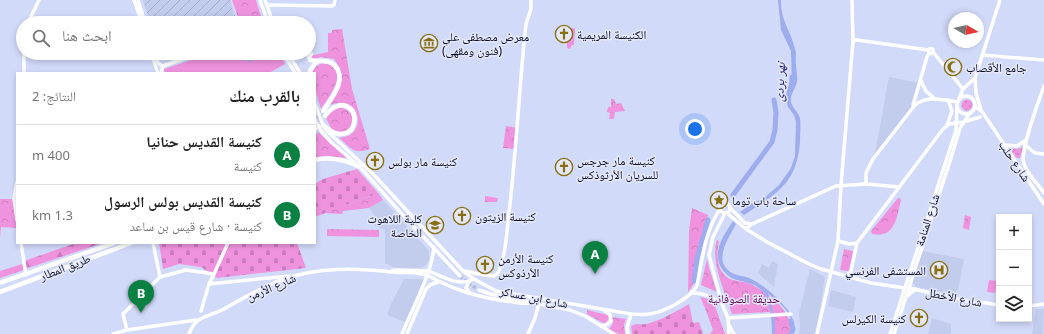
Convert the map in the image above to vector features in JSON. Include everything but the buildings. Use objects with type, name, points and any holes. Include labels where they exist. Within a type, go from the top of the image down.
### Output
[{"type":"highway","points":[[310,60],[330,62],[336,68],[339,76],[336,91],[324,113],[337,105],[341,105],[347,107],[353,112],[355,122],[351,130],[342,135],[335,134],[323,125]]},
{"type":"highway","points":[[310,72],[317,61]]},
{"type":"highway","points":[[316,160],[322,158],[348,161],[360,168]]},
{"type":"highway","name":"طريق المطار","points":[[0,284],[111,244]]},
{"type":"highway","name":"طريق المطار","points":[[0,292],[127,244]]},
{"type":"main road","points":[[31,16],[39,0]]},
{"type":"main road","points":[[134,0],[140,16]]},
{"type":"main road","points":[[138,0],[143,16]]},
{"type":"main road","points":[[260,0],[266,16]]},
{"type":"main road","points":[[265,0],[271,16]]},
{"type":"main road","points":[[267,5],[332,6],[334,5],[335,0]]},
{"type":"main road","points":[[463,271],[494,276],[498,273],[501,266],[506,240],[526,24],[531,9],[531,0]]},
{"type":"main road","points":[[817,334],[838,241],[853,41],[852,0]]},
{"type":"main road","points":[[981,111],[976,93],[975,78],[1000,0]]},
{"type":"main road","points":[[853,41],[857,40],[930,52],[963,89],[975,78]]},
{"type":"main road","points":[[913,107],[927,57],[930,52]]},
{"type":"main road","points":[[982,55],[1044,60]]},
{"type":"main road","points":[[24,60],[24,72]]},
{"type":"main road","points":[[155,60],[159,72]]},
{"type":"main road","points":[[156,60],[163,66]]},
{"type":"main road","points":[[160,72],[163,66],[180,60]]},
{"type":"main road","points":[[287,60],[294,72]]},
{"type":"main road","points":[[292,60],[299,72]]},
{"type":"main road","points":[[921,80],[926,90],[935,98]]},
{"type":"main road","points":[[1044,86],[1025,145],[1035,153],[1044,154]]},
{"type":"main road","name":"شارع المنامة","points":[[894,334],[956,130],[958,102],[963,89]]},
{"type":"main road","points":[[958,102],[964,96],[970,97],[974,101],[975,107],[970,112]]},
{"type":"main road","points":[[866,184],[865,176],[873,159],[913,107],[923,100],[935,98],[958,102]]},
{"type":"main road","points":[[846,276],[851,271],[856,243],[946,126],[952,111],[948,100]]},
{"type":"main road","points":[[958,102],[959,110],[963,113],[970,112],[986,118]]},
{"type":"main road","name":"شارع ابن عساكر","points":[[316,107],[323,125],[336,141],[373,174],[472,280],[496,291],[605,311],[631,314],[650,314],[673,306],[693,293]]},
{"type":"main road","name":"شارع حلب","points":[[975,107],[981,111],[986,118],[1044,204]]},
{"type":"main road","name":"شارع المنامة","points":[[890,334],[952,155],[958,132],[970,112]]},
{"type":"main road","points":[[946,126],[980,117]]},
{"type":"main road","points":[[316,122],[322,132],[332,143],[360,168],[460,276]]},
{"type":"main road","points":[[1005,145],[1017,146],[1027,139]]},
{"type":"main road","name":"شارع حلب","points":[[1025,145],[1022,158],[1025,168],[1044,192]]},
{"type":"main road","points":[[746,229],[752,224],[831,188],[841,185],[866,184],[899,187]]},
{"type":"main road","points":[[888,185],[895,192]]},
{"type":"main road","points":[[16,188],[14,199],[16,213]]},
{"type":"main road","points":[[722,304],[711,296],[701,293],[693,293],[697,286],[712,220],[722,204],[725,203],[728,204],[745,223],[752,224]]},
{"type":"main road","points":[[729,334],[728,318],[722,304],[709,255],[713,237],[730,208]]},
{"type":"main road","points":[[720,209],[722,212],[726,213]]},
{"type":"main road","name":"شارع الأخطل","points":[[726,213],[746,229],[767,242],[809,264],[832,272],[870,283],[916,289],[976,303],[980,302],[996,305]]},
{"type":"main road","points":[[838,241],[850,244],[856,243]]},
{"type":"main road","points":[[21,244],[26,275]]},
{"type":"main road","points":[[153,244],[160,277]]},
{"type":"main road","points":[[201,311],[209,284],[228,244]]},
{"type":"main road","points":[[402,334],[428,273],[434,247]]},
{"type":"main road","name":"شارع الأرمن","points":[[113,334],[127,330],[196,320],[220,311],[274,283],[296,275],[332,269],[389,272],[394,270],[428,273]]},
{"type":"main road","points":[[127,330],[123,314],[160,277],[186,270],[214,274]]},
{"type":"main road","points":[[428,273],[452,281],[461,282],[472,280]]},
{"type":"main road","points":[[428,273],[438,281],[451,288],[470,294],[527,304],[537,302],[535,318],[528,334]]},
{"type":"main road","points":[[209,284],[296,275]]},
{"type":"main road","points":[[470,294],[466,288],[467,285],[472,280],[484,275]]},
{"type":"main road","points":[[272,278],[274,283]]},
{"type":"main road","points":[[407,334],[426,289],[432,283],[438,281]]},
{"type":"main road","points":[[905,298],[916,289]]},
{"type":"main road","name":"شارع ابن عساكر","points":[[479,290],[491,294],[537,302],[570,310],[614,334]]},
{"type":"main road","points":[[1032,306],[1044,304]]},
{"type":"main road","points":[[601,326],[608,324],[610,321],[610,315],[605,311]]},
{"type":"main road","points":[[628,334],[631,314]]},
{"type":"main road","points":[[728,318],[792,314]]},
{"type":"main road","points":[[189,334],[192,325],[196,320]]},
{"type":"main road","points":[[729,324],[734,334]]},
{"type":"shaded area","points":[[143,0],[230,0],[235,16],[148,16]]},
{"type":"shaded area","points":[[889,77],[919,83],[911,108],[875,153]]},
{"type":"shaded area","points":[[383,200],[429,251],[429,261],[422,268],[395,268],[385,263],[385,230],[375,226],[375,216],[369,208]]},
{"type":"shaded area","name":"المستشفى الفرنسي","points":[[922,251],[964,259],[957,295],[916,287],[912,281]]},
{"type":"shaded area","points":[[772,261],[778,264],[774,287],[758,273],[762,264],[769,268]]},
{"type":"shaded area","points":[[810,269],[825,277],[820,309],[815,334],[799,334],[799,313]]},
{"type":"shaded area","points":[[404,279],[424,279],[405,322],[387,315]]},
{"type":"shaded area","points":[[831,290],[856,297],[853,312],[828,306]]},
{"type":"shaded area","points":[[1036,309],[1044,309],[1043,334],[1032,334]]},
{"type":"shaded area","points":[[932,318],[951,324],[951,334],[928,334]]},
{"type":"green space","points":[[232,0],[256,0],[261,16],[238,16]]},
{"type":"green space","points":[[571,28],[575,28],[574,45],[572,45],[570,49],[567,48],[567,41],[570,41]]},
{"type":"green space","points":[[342,29],[352,89],[370,149],[364,151],[353,150],[339,138],[348,136],[354,131],[357,125],[358,118],[352,107],[346,103],[338,103],[328,106],[341,73],[340,68],[334,59],[321,57],[316,59],[316,55],[328,52],[328,33],[332,33],[332,30]]},
{"type":"green space","points":[[192,60],[283,60],[285,64],[271,72],[165,72],[164,69]]},
{"type":"green space","points":[[322,63],[331,66],[336,70],[337,76],[333,90],[321,109],[316,92],[316,72],[312,72],[315,67]]},
{"type":"green space","points":[[611,99],[614,99],[616,104],[621,103],[625,111],[615,112],[614,119],[609,119],[610,113],[607,112],[608,107],[611,107]]},
{"type":"green space","points":[[967,99],[971,101],[973,105],[971,109],[967,111],[963,109],[961,105],[963,101]]},
{"type":"green space","points":[[337,107],[348,110],[353,118],[351,126],[342,133],[332,130],[326,118],[330,112]]},
{"type":"green space","points":[[506,126],[517,128],[515,149],[503,148]]},
{"type":"green space","points":[[318,132],[347,158],[326,156],[316,157],[316,135]]},
{"type":"green space","points":[[1023,147],[1020,158],[1017,158],[1009,148],[1018,149]]},
{"type":"green space","points":[[357,169],[379,194],[364,198],[316,217],[316,183],[323,179]]},
{"type":"green space","points":[[717,191],[724,195],[716,200],[717,203],[713,199],[713,195]]},
{"type":"green space","points":[[379,194],[383,200],[369,208],[343,211],[342,214],[324,213],[364,198]]},
{"type":"green space","points":[[485,196],[498,198],[497,202],[485,202]]},
{"type":"green space","points":[[898,198],[901,200],[894,225],[886,233],[880,235],[872,234],[871,231]]},
{"type":"green space","points":[[0,199],[14,199],[16,228],[1,227],[0,238]]},
{"type":"green space","points":[[692,208],[708,215],[696,257],[695,282],[688,292],[689,231]]},
{"type":"green space","points":[[965,215],[971,217],[969,230],[963,228]]},
{"type":"green space","points":[[327,229],[379,230],[379,237],[327,236]]},
{"type":"green space","name":"حديقة الصوفانية","points":[[717,240],[719,241],[718,264],[723,274],[733,280],[751,284],[779,304],[788,318],[790,334],[772,334],[772,317],[770,312],[732,314],[722,287],[715,258]]},
{"type":"green space","points":[[73,244],[100,244],[25,269],[24,261]]},
{"type":"green space","points":[[159,244],[297,244],[306,268],[217,278],[201,267],[179,264],[163,269]]},
{"type":"green space","points":[[844,249],[853,251],[849,271],[840,270]]},
{"type":"green space","points":[[707,259],[709,268],[717,292],[701,285]]},
{"type":"green space","points":[[22,264],[24,270],[0,278],[0,271]]},
{"type":"green space","points":[[989,280],[996,281],[995,293],[987,292]]},
{"type":"green space","points":[[700,297],[708,299],[715,306],[725,334],[710,334],[713,330]]},
{"type":"green space","points":[[689,304],[693,323],[699,322],[703,334],[632,334],[631,326],[657,321]]},
{"type":"green space","points":[[587,310],[608,315],[609,318],[605,324],[587,314]]},
{"type":"green space","points":[[612,317],[626,319],[624,325],[625,334],[608,330],[613,323]]},
{"type":"water","points":[[778,0],[781,0],[782,14],[796,53],[797,80],[791,99],[792,104],[800,118],[800,142],[798,157],[789,179],[782,187],[775,194],[744,215],[740,212],[751,204],[764,198],[779,185],[791,168],[795,156],[796,122],[787,103],[792,83],[791,51],[781,30]]},
{"type":"water","points":[[733,221],[736,224],[723,250],[723,264],[734,274],[747,277],[765,287],[779,300],[787,309],[792,318],[794,324],[793,334],[791,334],[793,328],[790,316],[778,301],[768,294],[775,318],[775,334],[772,334],[770,310],[763,292],[753,284],[732,278],[722,269],[719,263],[718,250]]},
{"type":"waterway","name":"نهر بردى","points":[[788,97],[792,77]]},
{"type":"waterway","points":[[733,195],[772,142],[775,130],[776,112],[774,100]]},
{"type":"waterway","points":[[694,281],[697,259],[708,220]]},
{"type":"waterway","name":"نهر بردى","points":[[791,321],[793,329],[791,334]]},
{"type":"tunnel","points":[[316,122],[323,111]]},
{"type":"tunnel","points":[[460,276],[479,290]]},
{"type":"place","name":"الكنيسة المريمية","points":[[564,34]]},
{"type":"place","name":"معرض مصطفى علي (فنون ومقهى)","points":[[429,43]]},
{"type":"place","name":"جامع الأقصاب","points":[[953,67]]},
{"type":"place","name":"كنيسة مار بولس","points":[[375,161]]},
{"type":"place","name":"كنيسة مار جرجس للسريان الأرثوذكس","points":[[564,167]]},
{"type":"place","name":"ساحة باب توما","points":[[719,200]]},
{"type":"place","name":"كنيسة الزيتون","points":[[462,216]]},
{"type":"place","name":"كلية اللاهوت الخاصة","points":[[435,225]]},
{"type":"place","name":"كنيسة الأرمن الأرذوكس","points":[[485,265]]},
{"type":"place","name":"المستشفى الفرنسي","points":[[939,270]]},
{"type":"place","name":"كنيسة القديس حنانيا","points":[[595,274]]},
{"type":"place","name":"كنيسة القديس بولس الرسول","points":[[141,313]]},
{"type":"place","name":"كنيسة الكيرلس","points":[[919,318]]}]
